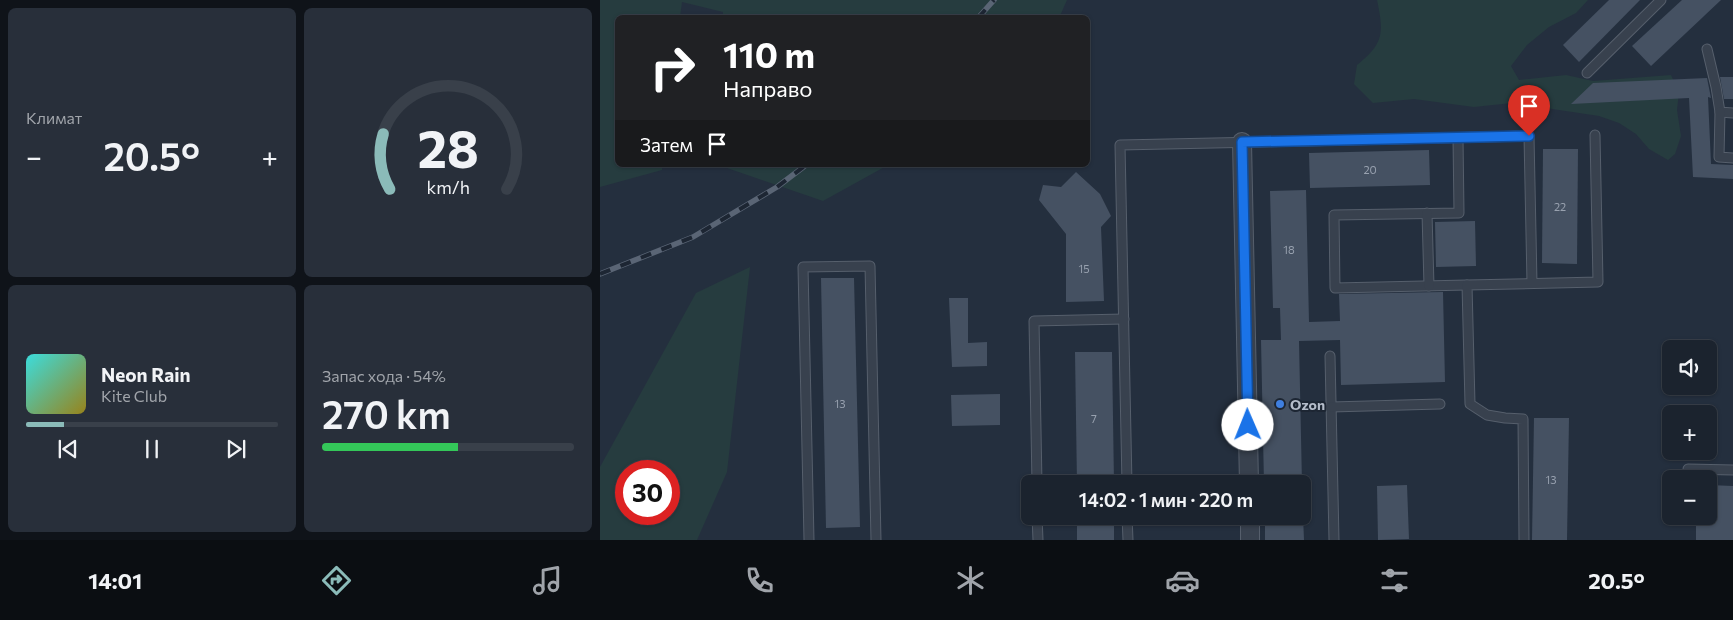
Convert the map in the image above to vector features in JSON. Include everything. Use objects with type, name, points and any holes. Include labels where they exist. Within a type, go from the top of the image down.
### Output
[{"type":"street","points":[[1242,142],[1249,475]]},
{"type":"street","points":[[1250,525],[1250,540]]},
{"type":"lane","points":[[1587,73],[1661,0]]},
{"type":"lane","points":[[1707,49],[1720,112],[1719,157],[1733,158]]},
{"type":"lane","points":[[1720,112],[1733,113]]},
{"type":"lane","points":[[1458,138],[1459,213],[1334,215],[1335,288],[1598,282],[1595,135]]},
{"type":"lane","points":[[1127,475],[1120,145],[1529,136],[1532,283]]},
{"type":"lane","points":[[1428,213],[1429,286]]},
{"type":"lane","points":[[809,540],[803,268],[870,266],[876,540]]},
{"type":"lane","points":[[1467,285],[1470,404],[1486,415],[1523,419],[1524,540]]},
{"type":"lane","points":[[1037,475],[1034,321],[1124,319]]},
{"type":"lane","points":[[1330,356],[1334,540]]},
{"type":"lane","points":[[1331,407],[1440,404]]},
{"type":"lane","points":[[1688,469],[1733,470]]},
{"type":"lane","points":[[1038,525],[1038,540]]},
{"type":"lane","points":[[1128,525],[1128,540]]},
{"type":"green space","points":[[600,0],[1067,0],[1060,15],[723,15],[723,12],[682,2],[680,15],[615,15],[615,167],[662,167],[662,170],[600,187]]},
{"type":"green space","points":[[1377,0],[1588,0],[1576,13],[1549,27],[1527,45],[1511,66],[1519,80],[1566,75],[1593,81],[1671,75],[1679,92],[1677,110],[1681,136],[1675,154],[1668,160],[1649,149],[1636,134],[1619,123],[1599,116],[1512,103],[1474,107],[1414,99],[1373,103],[1354,84],[1357,65],[1373,50],[1380,37],[1381,21]]},
{"type":"green space","points":[[727,167],[884,167],[823,201]]},
{"type":"green space","points":[[750,267],[727,472],[697,540],[600,540],[600,467],[696,293]]},
{"type":"building","points":[[1609,0],[1640,0],[1579,62],[1563,45]]},
{"type":"building","points":[[1682,0],[1721,0],[1651,66],[1632,46]]},
{"type":"building","points":[[1720,77],[1733,77],[1733,99],[1724,99]]},
{"type":"building","points":[[1707,78],[1711,98],[1708,97],[1711,164],[1733,165],[1733,179],[1693,177],[1689,98],[1571,104],[1593,83]]},
{"type":"building","points":[[1543,149],[1578,149],[1577,264],[1542,263]]},
{"type":"building","points":[[1429,150],[1430,185],[1310,188],[1309,153]]},
{"type":"building","points":[[1076,172],[1100,194],[1111,216],[1101,227],[1104,301],[1066,302],[1066,234],[1039,200],[1043,185],[1061,187]]},
{"type":"building","points":[[1306,190],[1309,322],[1340,321],[1339,294],[1443,292],[1445,382],[1341,385],[1340,340],[1299,341],[1302,475],[1264,475],[1261,340],[1281,340],[1280,308],[1273,308],[1270,191]]},
{"type":"building","points":[[1475,221],[1476,266],[1436,267],[1435,222]]},
{"type":"building","points":[[821,278],[854,278],[860,527],[826,528]]},
{"type":"building","points":[[949,298],[968,298],[968,343],[987,342],[987,366],[952,367]]},
{"type":"building","points":[[1075,352],[1112,352],[1114,475],[1077,475]]},
{"type":"building","points":[[1000,394],[1000,425],[952,426],[951,395]]},
{"type":"building","points":[[1534,418],[1569,418],[1567,540],[1532,540]]},
{"type":"building","points":[[1407,485],[1409,539],[1378,540],[1377,486]]},
{"type":"building","points":[[1717,485],[1733,486],[1733,540],[1696,540],[1696,525],[1717,525]]},
{"type":"building","points":[[1077,525],[1114,525],[1114,540],[1077,540]]},
{"type":"building","points":[[1265,525],[1303,525],[1304,540],[1265,540]]},
{"type":"railway","points":[[981,15],[994,0]]},
{"type":"railway","points":[[600,274],[693,237],[777,187],[803,167]]},
{"type":"place","name":"Ozon","points":[[1280,404]]},
{"type":"route","points":[[1248,425],[1242,142],[1529,136]]}]
